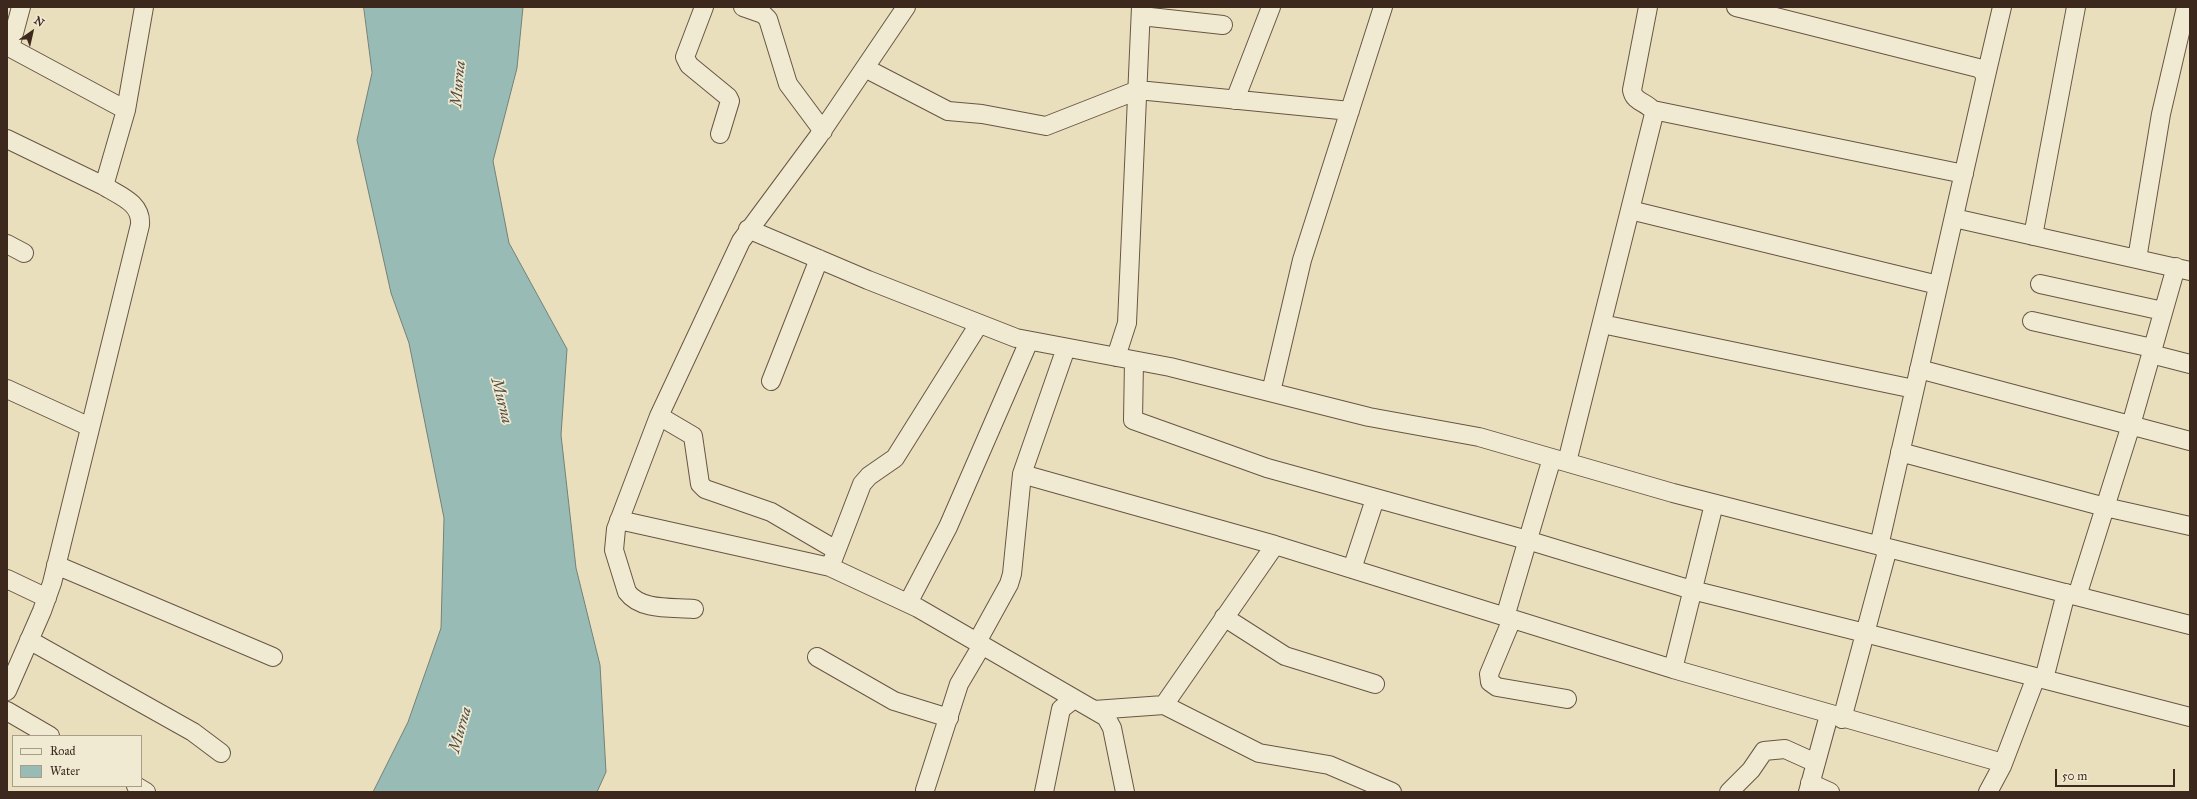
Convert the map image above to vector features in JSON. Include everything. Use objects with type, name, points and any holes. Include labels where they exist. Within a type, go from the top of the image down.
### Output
[{"type":"street","points":[[21,7],[8,47],[126,110]]},
{"type":"street","points":[[104,186],[126,110],[144,7]]},
{"type":"street","points":[[704,7],[685,57],[689,65],[728,97],[730,101],[720,134]]},
{"type":"street","points":[[743,7],[764,14],[768,19],[788,84],[823,131]]},
{"type":"street","points":[[694,609],[642,604],[631,597],[627,592],[614,550],[614,541],[619,520],[659,416],[741,241],[748,229],[823,131],[906,7]]},
{"type":"street","points":[[1235,100],[1272,7]]},
{"type":"street","points":[[1271,392],[1302,260],[1383,7]]},
{"type":"street","points":[[1648,7],[1632,90],[1635,98],[1653,110],[1964,174]]},
{"type":"street","points":[[1736,7],[1978,68],[1983,71],[1985,80]]},
{"type":"street","points":[[1830,792],[1809,787],[1816,763],[1835,717],[1865,633],[1883,547],[1900,452],[2002,7]]},
{"type":"street","points":[[2033,236],[2076,7]]},
{"type":"street","points":[[2137,259],[2161,114],[2186,7]]},
{"type":"street","points":[[1116,357],[1128,323],[1141,12],[1223,26]]},
{"type":"street","points":[[865,68],[948,110],[982,114],[1046,126],[1138,90],[1350,111]]},
{"type":"street","points":[[1566,699],[1497,687],[1490,682],[1489,674],[1509,618],[1527,540],[1559,460],[1602,324],[1654,114],[1653,110]]},
{"type":"street","points":[[7,139],[104,186],[134,205],[140,218],[47,598],[7,691]]},
{"type":"street","points":[[1630,210],[1938,285]]},
{"type":"street","points":[[1954,218],[2183,269],[2163,311],[2131,425],[2105,506],[2072,595],[2040,678],[2003,763],[1988,792]]},
{"type":"street","points":[[748,229],[1016,338],[1116,357],[1369,416],[1479,437],[1714,504],[2190,625]]},
{"type":"street","points":[[7,244],[24,253]]},
{"type":"street","points":[[771,381],[819,259]]},
{"type":"street","points":[[2040,284],[2163,311]]},
{"type":"street","points":[[2032,321],[2152,351],[2190,364]]},
{"type":"street","points":[[830,567],[862,484],[869,476],[895,458],[979,324]]},
{"type":"street","points":[[1602,324],[1914,389]]},
{"type":"street","points":[[908,603],[948,527],[1029,341]]},
{"type":"street","points":[[925,790],[962,677],[1009,584],[1012,574],[1022,474],[1066,348]]},
{"type":"street","points":[[1134,361],[1133,420],[1267,468],[1527,540],[1692,590],[2190,717]]},
{"type":"street","points":[[1919,369],[2190,440]]},
{"type":"street","points":[[7,389],[90,427]]},
{"type":"street","points":[[659,416],[693,436],[700,484],[706,490],[771,512],[836,550]]},
{"type":"street","points":[[1900,452],[2105,506],[2190,526]]},
{"type":"street","points":[[1022,474],[1275,545],[1673,669],[1835,717],[2003,763]]},
{"type":"street","points":[[1352,569],[1375,499]]},
{"type":"street","points":[[1673,669],[1714,504]]},
{"type":"street","points":[[619,520],[830,567],[908,603],[1106,717],[1112,728],[1125,792]]},
{"type":"street","points":[[1164,705],[1275,545]]},
{"type":"street","points":[[56,565],[273,657]]},
{"type":"street","points":[[7,579],[47,598]]},
{"type":"street","points":[[1224,617],[1285,656],[1374,684]]},
{"type":"street","points":[[29,640],[193,732],[221,753]]},
{"type":"street","points":[[817,657],[894,701],[949,718]]},
{"type":"street","points":[[1044,792],[1061,709],[1074,699]]},
{"type":"street","points":[[1094,710],[1164,705],[1259,753],[1329,765],[1392,792]]},
{"type":"street","points":[[7,711],[48,735]]},
{"type":"street","points":[[1730,792],[1751,770],[1764,751],[1785,749],[1816,763]]},
{"type":"water","name":"Murna","points":[[364,7],[523,7],[517,68],[493,161],[509,243],[567,349],[561,435],[576,568],[600,665],[606,772],[597,792],[373,792],[408,722],[441,628],[444,518],[409,343],[391,293],[357,140],[372,73]]}]
